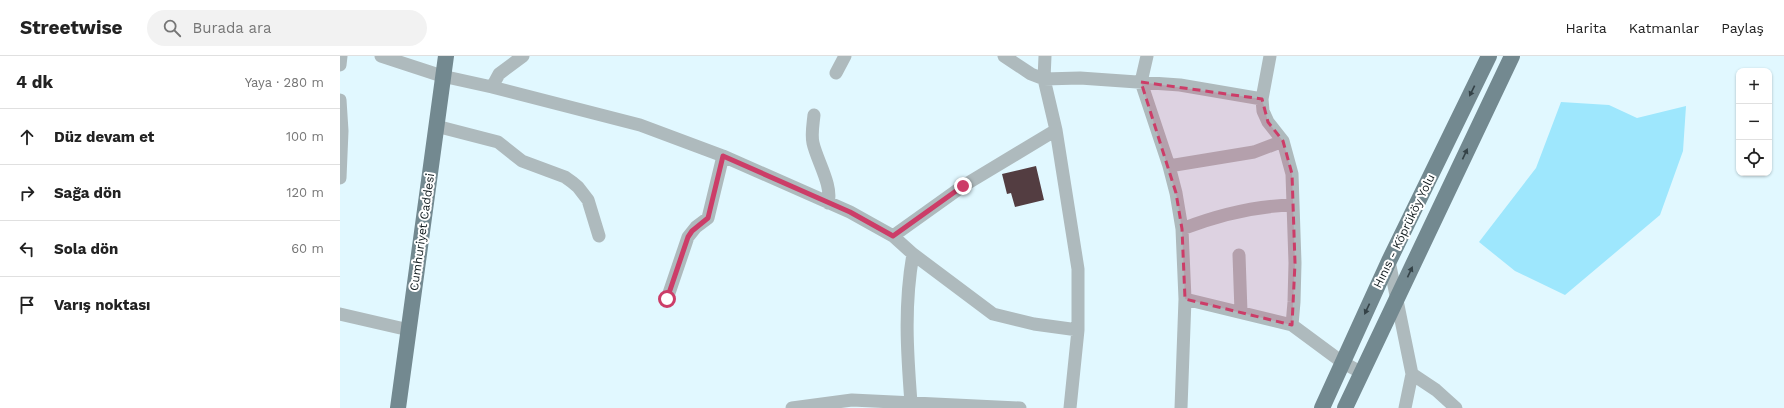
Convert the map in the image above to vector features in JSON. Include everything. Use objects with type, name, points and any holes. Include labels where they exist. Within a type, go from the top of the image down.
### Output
[{"type":"main road","name":"Cumhuriyet Caddesi","points":[[398,408],[442,76],[446,56]]},
{"type":"main road","name":"Hınıs - Köprüköy Yolu","points":[[1322,408],[1390,260],[1489,56]]},
{"type":"main road","name":"Hınıs - Köprüköy Yolu","points":[[1345,408],[1512,56]]},
{"type":"street","points":[[340,65],[341,56]]},
{"type":"street","points":[[381,56],[442,76],[492,87],[640,125],[723,156],[850,212],[893,236],[913,254],[993,314],[1034,324],[1078,330]]},
{"type":"street","points":[[492,87],[499,74],[523,56]]},
{"type":"street","points":[[836,74],[845,56]]},
{"type":"street","points":[[1004,56],[1031,74],[1044,79],[1080,78],[1180,85],[1262,99]]},
{"type":"street","points":[[1045,56],[1044,79],[1056,130],[1078,269],[1078,330],[1070,408]]},
{"type":"street","points":[[1147,56],[1141,82],[1169,166],[1176,193],[1182,229],[1185,299],[1181,408]]},
{"type":"street","points":[[1270,56],[1262,99],[1263,111],[1268,122],[1283,141],[1292,174],[1295,263],[1292,325]]},
{"type":"street","points":[[340,100],[342,131],[340,178]]},
{"type":"street","points":[[814,115],[813,142],[830,193],[828,203]]},
{"type":"street","points":[[436,126],[498,142],[522,161],[565,177],[578,187],[588,200],[599,236]]},
{"type":"street","points":[[893,236],[963,186],[1056,130]]},
{"type":"street","points":[[1169,166],[1254,152],[1283,141]]},
{"type":"street","points":[[667,299],[688,237],[692,231],[708,218],[723,156]]},
{"type":"street","points":[[1182,229],[1240,211],[1268,205],[1293,204]]},
{"type":"street","points":[[911,403],[906,336],[907,306],[913,254]]},
{"type":"street","points":[[1239,255],[1241,312]]},
{"type":"street","points":[[1390,260],[1396,300],[1412,374],[1405,408]]},
{"type":"street","points":[[1185,299],[1292,325],[1342,362],[1362,373]]},
{"type":"street","points":[[340,314],[409,330]]},
{"type":"street","points":[[1412,374],[1436,390],[1456,408]]},
{"type":"street","points":[[792,408],[852,400],[1020,408]]},
{"type":"highlighted area","points":[[1141,82],[1262,99],[1268,122],[1283,141],[1292,174],[1295,263],[1292,325],[1185,299],[1182,229],[1176,193]]},
{"type":"shaded area","points":[[1561,102],[1609,105],[1637,118],[1686,106],[1683,151],[1660,215],[1565,295],[1515,271],[1479,242],[1536,168]]},
{"type":"building","points":[[1036,166],[1044,200],[1015,207],[1011,193],[1007,194],[1002,174]]},
{"type":"route","points":[[667,299],[688,237],[696,227],[703,224],[708,218],[723,156],[850,212],[893,236],[963,186]]}]
